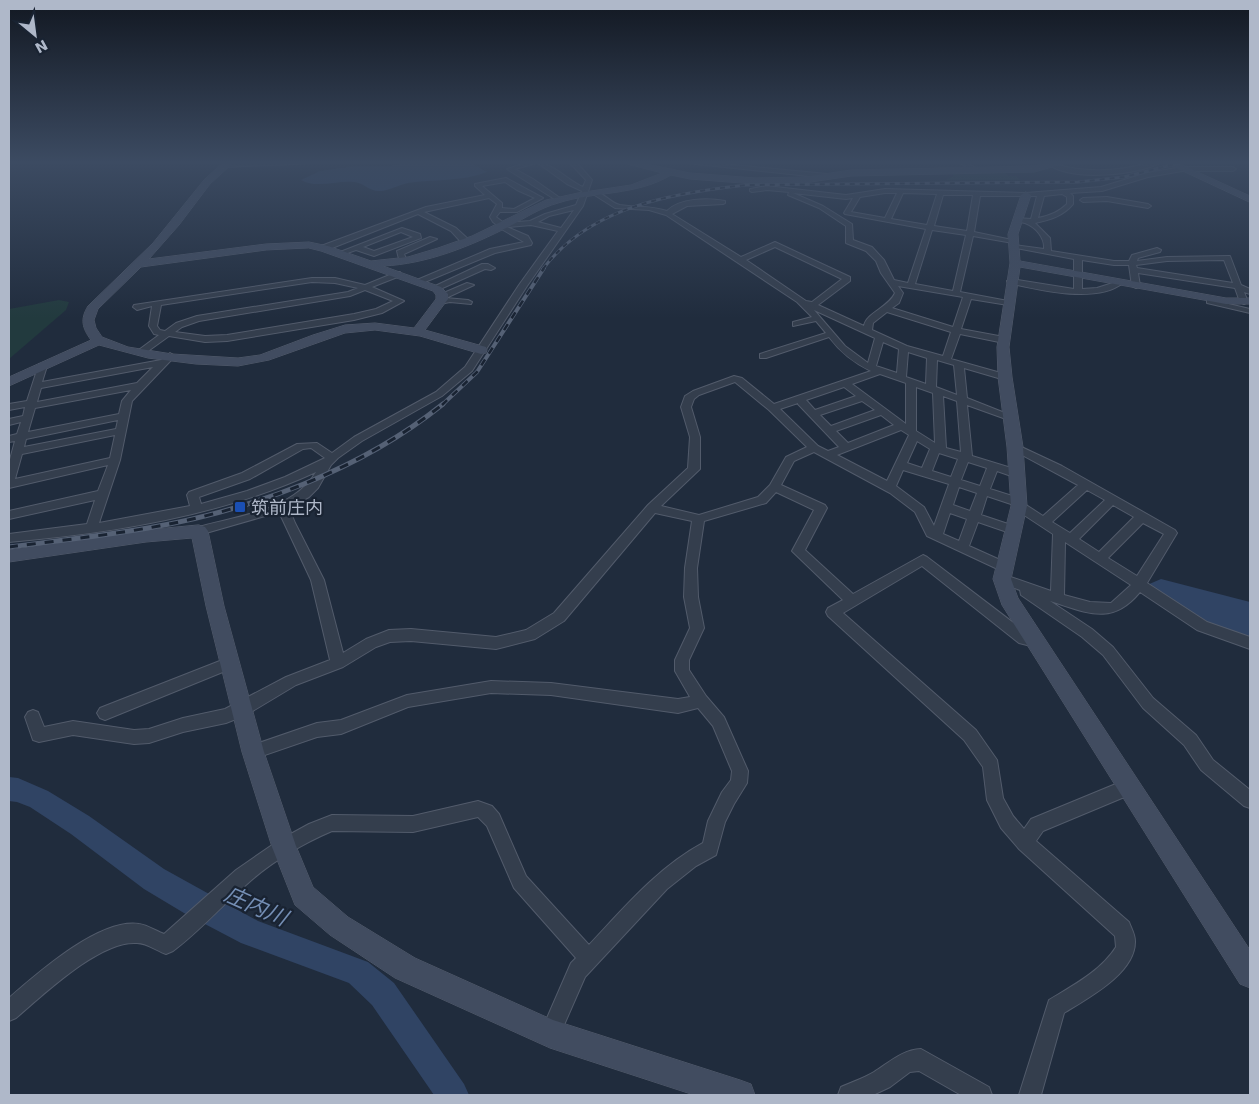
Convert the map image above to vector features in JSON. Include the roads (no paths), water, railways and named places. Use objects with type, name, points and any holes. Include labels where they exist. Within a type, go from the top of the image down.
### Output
[{"type":"street","points":[[164,362],[141,352],[109,346],[99,340],[91,331],[88,320],[93,307],[138,264],[183,215]]},
{"type":"street","points":[[324,248],[412,215]]},
{"type":"street","points":[[422,215],[455,230],[460,238],[465,241]]},
{"type":"street","points":[[420,282],[492,251],[528,243],[492,218],[495,215]]},
{"type":"street","points":[[362,262],[403,262],[465,241],[524,215]]},
{"type":"street","points":[[530,223],[549,215]]},
{"type":"street","points":[[9,556],[146,536],[198,520],[254,493],[299,477],[330,460],[358,439],[439,394],[470,369],[574,215]]},
{"type":"street","points":[[669,215],[742,260],[800,300],[851,357],[906,381],[1010,417]]},
{"type":"street","points":[[834,215],[850,225],[850,240],[869,249],[880,260],[885,273],[899,293],[896,301],[869,322],[868,330]]},
{"type":"street","points":[[860,215],[970,234],[1078,273],[1119,283],[1226,301],[1249,301]]},
{"type":"street","points":[[887,220],[890,215]]},
{"type":"street","points":[[911,285],[933,215]]},
{"type":"street","points":[[956,293],[973,215]]},
{"type":"street","points":[[1030,215],[1028,222],[1014,250],[1004,340],[1005,377],[1015,447],[1018,504],[1007,576],[1008,600],[1250,974]]},
{"type":"street","points":[[1028,222],[1065,215]]},
{"type":"street","points":[[1028,222],[1054,216]]},
{"type":"street","points":[[1028,222],[1048,241],[1049,247],[1047,252]]},
{"type":"street","points":[[502,226],[530,223],[562,230]]},
{"type":"street","points":[[339,254],[356,247],[398,230],[417,236],[374,254],[356,247]]},
{"type":"street","points":[[403,262],[400,253],[433,239]]},
{"type":"street","points":[[742,260],[775,244],[846,279],[813,305]]},
{"type":"street","points":[[138,264],[275,246],[301,245],[324,248],[420,282],[435,288],[442,294],[441,299]]},
{"type":"street","points":[[507,257],[518,246]]},
{"type":"street","points":[[1014,250],[1047,252],[1133,263],[1172,276],[1237,286]]},
{"type":"street","points":[[1133,263],[1157,250]]},
{"type":"street","points":[[1125,255],[1133,263],[1136,286]]},
{"type":"street","points":[[1078,257],[1078,292]]},
{"type":"street","points":[[1133,263],[1166,259],[1227,258],[1237,286],[1249,301]]},
{"type":"street","points":[[1166,259],[1170,262],[1172,276],[1178,293]]},
{"type":"street","points":[[435,288],[486,266],[491,268]]},
{"type":"street","points":[[157,304],[153,328],[157,332],[216,339],[309,313],[397,274]]},
{"type":"street","points":[[137,306],[263,298],[309,313],[366,315],[400,302],[351,282],[329,279],[263,298],[179,325],[141,352]]},
{"type":"street","points":[[1011,281],[1078,292],[1098,290],[1119,283]]},
{"type":"street","points":[[891,282],[1008,303]]},
{"type":"street","points":[[417,332],[441,299],[470,285]]},
{"type":"street","points":[[946,361],[968,296]]},
{"type":"street","points":[[441,299],[468,302]]},
{"type":"street","points":[[800,300],[904,348],[1005,377]]},
{"type":"street","points":[[885,309],[957,331],[1004,340]]},
{"type":"street","points":[[796,324],[818,318]]},
{"type":"street","points":[[35,388],[164,362],[249,361],[268,357],[335,332],[358,327],[387,326],[417,332],[482,350]]},
{"type":"street","points":[[763,356],[832,334]]},
{"type":"street","points":[[875,369],[880,337]]},
{"type":"street","points":[[9,382],[99,340]]},
{"type":"street","points":[[889,488],[900,464],[909,431],[904,348]]},
{"type":"street","points":[[926,473],[938,449],[932,357]]},
{"type":"street","points":[[91,529],[115,460],[128,402],[140,385],[164,362]]},
{"type":"street","points":[[936,536],[966,458],[959,365]]},
{"type":"street","points":[[42,366],[22,436],[14,455],[9,479],[115,460]]},
{"type":"street","points":[[773,408],[845,383],[875,369]]},
{"type":"street","points":[[33,717],[39,735],[73,728],[134,738],[149,736],[241,710],[291,681],[338,663],[371,643],[389,636],[411,635],[496,643],[530,636],[559,617],[652,508],[694,469],[695,437],[686,407],[689,398],[696,393],[734,379],[739,380],[773,408],[814,448],[889,488],[920,510],[931,533],[962,548],[1007,576],[1108,650],[1148,703],[1190,740],[1207,765],[1250,800]]},
{"type":"street","points":[[845,383],[909,431],[938,449],[1017,474]]},
{"type":"street","points":[[9,407],[140,385]]},
{"type":"street","points":[[814,414],[864,397]]},
{"type":"street","points":[[802,402],[846,448]]},
{"type":"street","points":[[829,430],[882,411]]},
{"type":"street","points":[[9,439],[124,416]]},
{"type":"street","points":[[9,422],[27,418]]},
{"type":"street","points":[[14,455],[121,431]]},
{"type":"street","points":[[828,455],[846,448],[909,431]]},
{"type":"street","points":[[330,460],[314,445],[301,446],[246,476],[193,495],[241,710],[284,847],[304,896],[339,926],[405,968],[550,1034],[740,1095]]},
{"type":"street","points":[[1007,576],[1057,597],[1087,607],[1112,608],[1119,604],[1139,584],[1171,533],[1015,447]]},
{"type":"street","points":[[652,508],[688,515],[698,519],[762,500],[774,487],[790,459],[814,448]]},
{"type":"street","points":[[9,538],[91,529],[256,516],[283,506],[305,494],[314,485],[330,460]]},
{"type":"street","points":[[900,464],[1018,504],[1183,615],[1202,626],[1250,643]]},
{"type":"street","points":[[962,548],[993,466]]},
{"type":"street","points":[[1044,522],[1086,485]]},
{"type":"street","points":[[774,487],[821,508],[798,552],[852,600]]},
{"type":"street","points":[[9,515],[103,494]]},
{"type":"street","points":[[1072,539],[1112,500]]},
{"type":"street","points":[[283,506],[287,524],[313,569],[321,590],[338,663]]},
{"type":"street","points":[[946,507],[1013,530]]},
{"type":"street","points":[[1100,558],[1142,517]]},
{"type":"street","points":[[550,1034],[578,970],[661,882],[690,860],[710,849],[714,842],[717,821],[728,798],[739,783],[740,771],[719,722],[701,701],[682,671],[682,660],[697,628],[691,597],[691,568],[698,519]]},
{"type":"street","points":[[1057,597],[1059,531]]},
{"type":"street","points":[[1030,1095],[1056,1007],[1104,976],[1125,950],[1126,940],[1122,929],[1025,843],[1008,822],[995,800],[991,765],[970,735],[833,612],[923,560],[1024,638],[1035,641]]},
{"type":"street","points":[[105,713],[230,663]]},
{"type":"street","points":[[253,752],[317,730],[341,726],[408,701],[491,687],[551,689],[678,706],[701,701]]},
{"type":"street","points":[[1025,843],[1037,825],[1128,787]]},
{"type":"street","points":[[9,1010],[78,954],[110,940],[127,933],[140,934],[166,944],[242,876],[284,847],[315,830],[332,823],[413,824],[478,809],[486,812],[493,820],[520,882],[589,959]]},
{"type":"street","points":[[849,1095],[881,1080],[910,1059],[921,1060],[981,1095]]},
{"type":"water","points":[[1161,579],[1250,602],[1250,638],[1198,619],[1147,585]]},
{"type":"waterway","name":"庄内川","points":[[9,789],[18,790],[39,799],[80,825],[154,879],[194,903],[251,933],[358,972],[383,994],[453,1095]]},
{"type":"railway","points":[[543,269],[562,248],[584,230],[615,215]]},
{"type":"railway","points":[[442,405],[477,372],[544,268]]},
{"type":"railway","points":[[9,547],[148,528],[187,520],[265,498],[304,484],[377,449],[411,428],[443,404]]},
{"type":"place","name":"筑前庄内","points":[[240,507]]}]
